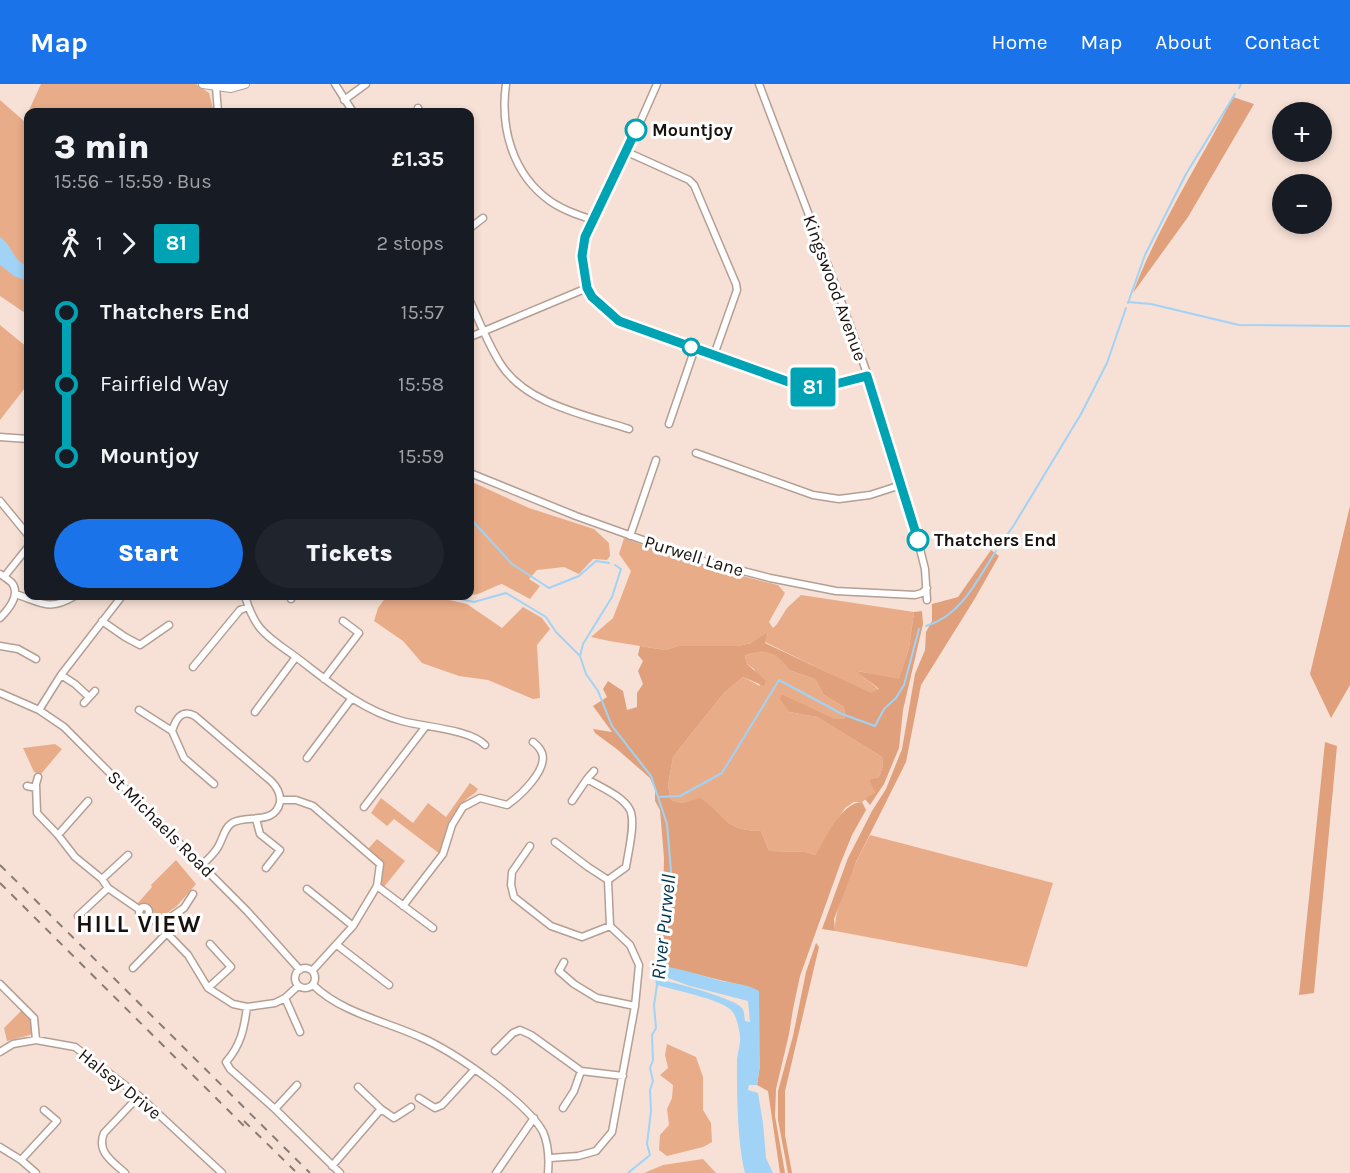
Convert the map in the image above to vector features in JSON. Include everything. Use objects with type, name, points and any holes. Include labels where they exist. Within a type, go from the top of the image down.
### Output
[{"type":"street","points":[[203,84],[231,88],[245,84]]},
{"type":"street","points":[[335,84],[349,108]]},
{"type":"street","points":[[344,100],[366,84]]},
{"type":"street","points":[[506,84],[505,128],[511,149],[522,170],[534,186],[550,201],[593,220]]},
{"type":"street","name":"Kingswood Avenue","points":[[759,84],[867,376],[921,553],[927,600]]},
{"type":"street","points":[[655,85],[627,152],[585,237],[582,256],[587,288],[592,297],[619,321],[800,386],[828,386],[867,376]]},
{"type":"street","points":[[216,87],[218,108]]},
{"type":"street","points":[[627,152],[689,180],[694,185],[728,264],[737,290],[714,355]]},
{"type":"street","points":[[474,225],[483,218]]},
{"type":"street","points":[[474,335],[587,288]]},
{"type":"street","points":[[474,310],[501,365],[535,396],[629,429]]},
{"type":"street","points":[[669,424],[695,348]]},
{"type":"street","points":[[0,437],[24,439]]},
{"type":"street","points":[[696,453],[813,495],[839,499],[870,495],[901,484]]},
{"type":"street","points":[[630,536],[656,460]]},
{"type":"street","name":"Purwell Lane","points":[[474,475],[630,536],[696,559],[770,579],[836,591],[915,595],[927,588]]},
{"type":"street","points":[[0,501],[24,528]]},
{"type":"street","points":[[0,618],[8,611],[15,594],[12,583],[2,575],[24,551]]},
{"type":"street","points":[[15,594],[24,597]]},
{"type":"street","points":[[32,600],[56,605],[67,600]]},
{"type":"street","points":[[39,710],[61,675],[119,600]]},
{"type":"street","points":[[246,600],[261,628],[324,679],[352,698],[388,716],[465,734],[484,745]]},
{"type":"street","points":[[193,667],[240,610],[248,607]]},
{"type":"street","points":[[102,621],[140,645]]},
{"type":"street","points":[[324,679],[358,633],[343,621]]},
{"type":"street","points":[[137,653],[140,645],[169,625]]},
{"type":"street","points":[[0,646],[18,649],[36,659]]},
{"type":"street","points":[[255,712],[296,657]]},
{"type":"street","points":[[61,675],[75,684],[87,700],[95,691]]},
{"type":"street","name":"St Michaels Road","points":[[0,693],[39,710],[64,727],[267,931],[300,970]]},
{"type":"street","points":[[307,758],[352,698]]},
{"type":"street","points":[[139,710],[172,730],[184,758],[214,784]]},
{"type":"street","points":[[172,730],[181,714],[188,713],[195,716],[274,784],[279,793],[280,800],[277,808],[269,816],[239,820],[230,825],[220,845],[202,865]]},
{"type":"street","points":[[364,807],[426,726]]},
{"type":"street","points":[[403,906],[443,854],[452,825],[463,807],[480,798],[507,805],[519,796],[531,782],[543,764],[541,749],[533,741]]},
{"type":"street","points":[[572,801],[594,771]]},
{"type":"street","points":[[38,777],[37,813],[75,857],[102,879],[108,888],[140,910],[142,917],[149,915],[168,932],[188,955],[208,988],[233,1004],[247,1007],[262,1006],[285,998],[298,986]]},
{"type":"street","points":[[587,779],[622,801],[630,810],[632,821],[626,867],[608,880]]},
{"type":"street","points":[[27,786],[36,788]]},
{"type":"street","points":[[280,800],[296,800],[313,806],[380,864],[377,886],[353,926],[312,971]]},
{"type":"street","points":[[58,835],[88,801]]},
{"type":"street","points":[[256,819],[260,834],[280,850],[266,868]]},
{"type":"street","points":[[555,842],[608,880]]},
{"type":"street","points":[[530,846],[512,872],[514,897],[550,926],[582,937],[610,926]]},
{"type":"street","points":[[102,879],[128,855]]},
{"type":"street","points":[[550,1158],[579,1156],[596,1151],[612,1132],[635,1006],[639,965],[630,945],[610,926],[608,880]]},
{"type":"street","points":[[377,886],[433,928]]},
{"type":"street","points":[[78,916],[108,888]]},
{"type":"street","points":[[307,889],[353,926]]},
{"type":"street","points":[[159,925],[184,908],[193,894]]},
{"type":"street","points":[[133,968],[168,932]]},
{"type":"street","points":[[208,988],[231,967],[210,944]]},
{"type":"street","points":[[337,945],[389,985]]},
{"type":"street","points":[[564,962],[559,971],[582,989],[597,998],[635,1006]]},
{"type":"street","points":[[298,986],[295,978],[300,970],[305,968],[312,971],[315,976],[313,985]]},
{"type":"street","points":[[0,984],[34,1018],[36,1040]]},
{"type":"street","points":[[298,986],[304,988],[313,985]]},
{"type":"street","points":[[313,985],[348,1008],[444,1048],[475,1069],[534,1118],[544,1134],[550,1158],[548,1173]]},
{"type":"street","points":[[285,998],[300,1032]]},
{"type":"street","points":[[247,1007],[243,1034],[235,1052],[226,1062],[230,1069],[275,1109],[340,1173]]},
{"type":"street","points":[[495,1051],[513,1033],[520,1030],[531,1035],[581,1071],[623,1076]]},
{"type":"street","name":"Halsey Drive","points":[[0,1052],[13,1044],[36,1040],[75,1047],[139,1096],[222,1173]]},
{"type":"street","points":[[419,1098],[435,1108],[442,1105],[475,1069]]},
{"type":"street","points":[[563,1108],[574,1091],[581,1071]]},
{"type":"street","points":[[275,1109],[297,1085]]},
{"type":"street","points":[[358,1088],[394,1118],[411,1107]]},
{"type":"street","points":[[124,1173],[104,1153],[102,1139],[104,1133],[139,1096]]},
{"type":"street","points":[[332,1166],[381,1109]]},
{"type":"street","points":[[21,1160],[57,1121],[44,1110]]},
{"type":"street","points":[[496,1173],[534,1118]]},
{"type":"street","points":[[0,1147],[36,1173]]},
{"type":"shaded area","points":[[41,84],[196,84],[209,93],[213,108],[30,108]]},
{"type":"shaded area","points":[[1233,97],[1254,104],[1188,217],[1133,293],[1167,218]]},
{"type":"shaded area","points":[[0,100],[24,121],[24,312],[0,296]]},
{"type":"shaded area","points":[[0,325],[24,345],[24,389],[0,420]]},
{"type":"shaded area","points":[[474,483],[529,508],[594,529],[609,543],[610,556],[607,560],[593,559],[579,574],[564,567],[537,570],[529,579],[540,586],[530,599],[502,584],[474,594]]},
{"type":"shaded area","points":[[1350,506],[1350,685],[1331,718],[1310,674]]},
{"type":"shaded area","points":[[624,538],[700,564],[778,585],[785,593],[769,622],[773,628],[787,608],[801,595],[914,612],[909,648],[899,680],[858,671],[879,690],[871,694],[765,642],[768,633],[751,643],[738,646],[678,646],[665,650],[591,637],[613,618],[631,571],[619,554]]},
{"type":"shaded area","points":[[991,550],[999,556],[921,685],[906,762],[856,862],[834,919],[835,931],[822,929],[848,858],[886,789],[902,749],[915,674],[925,650],[926,632],[932,621],[932,604],[958,597]]},
{"type":"shaded area","points":[[384,600],[450,600],[467,604],[502,628],[523,607],[542,618],[550,629],[537,645],[540,698],[533,699],[488,680],[459,676],[422,663],[403,641],[374,621],[378,608]]},
{"type":"shaded area","points":[[922,611],[923,624],[903,710],[899,748],[884,784],[870,805],[865,799],[875,792],[870,782],[871,779],[879,777],[883,766],[882,757],[817,717],[789,712],[780,699],[782,694],[834,719],[845,719],[844,707],[824,695],[815,679],[789,670],[781,659],[770,653],[758,652],[745,656],[747,664],[766,681],[764,686],[743,677],[724,693],[673,757],[668,785],[671,800],[682,803],[701,798],[733,826],[761,831],[769,851],[806,852],[815,855],[835,822],[847,808],[862,802],[866,810],[841,862],[800,976],[776,1089],[775,1116],[785,1173],[780,1173],[768,1091],[757,1085],[760,1065],[753,988],[667,967],[656,954],[663,905],[664,858],[660,810],[655,801],[655,790],[650,778],[595,733],[593,729],[612,732],[593,706],[607,697],[603,689],[608,681],[623,691],[627,710],[637,707],[637,693],[643,684],[638,671],[643,661],[638,655],[640,646],[665,650],[678,646],[738,646],[751,643],[768,632],[765,643],[871,693],[879,689],[857,671],[899,679],[909,648],[914,612]]},
{"type":"shaded area","points":[[767,651],[783,659],[789,670],[815,679],[824,695],[844,707],[845,719],[834,720],[782,694],[789,712],[817,717],[882,757],[883,766],[879,777],[872,779],[875,792],[862,802],[854,802],[845,808],[815,855],[806,852],[769,851],[761,831],[733,826],[701,799],[682,803],[671,800],[668,785],[673,757],[724,693],[743,677],[760,686],[754,669],[747,664],[745,656]]},
{"type":"shaded area","points":[[1325,742],[1337,746],[1314,993],[1299,995]]},
{"type":"shaded area","points":[[55,744],[62,749],[41,774],[34,772],[23,748]]},
{"type":"shaded area","points":[[470,783],[478,789],[456,814],[440,854],[394,819],[387,826],[371,813],[381,798],[413,823],[428,803],[446,817]]},
{"type":"shaded area","points":[[870,835],[1053,883],[1027,967],[835,931],[842,895]]},
{"type":"shaded area","points":[[377,839],[405,861],[383,888],[380,886],[384,863],[368,849]]},
{"type":"shaded area","points":[[176,860],[196,884],[177,906],[159,919],[149,906],[137,904],[152,887],[151,885]]},
{"type":"shaded area","points":[[816,943],[819,947],[785,1091],[785,1135],[792,1173],[788,1173],[778,1120],[778,1091],[793,1036],[806,972]]},
{"type":"shaded area","points":[[22,1010],[32,1018],[33,1032],[30,1035],[7,1041],[4,1028]]},
{"type":"shaded area","points":[[667,1044],[696,1057],[703,1077],[703,1110],[711,1123],[712,1142],[703,1147],[667,1156],[659,1150],[660,1135],[669,1125],[667,1109],[672,1098],[673,1085],[660,1075],[668,1068],[665,1055]]},
{"type":"shaded area","points":[[703,1159],[716,1173],[644,1173],[663,1165]]},
{"type":"water","points":[[0,237],[24,265],[24,280],[14,276],[0,265]]},
{"type":"water","points":[[662,966],[759,991],[760,1065],[757,1085],[749,1085],[748,1090],[758,1093],[766,1158],[773,1173],[745,1173],[740,1146],[737,1101],[737,1059],[740,1039],[733,1013],[717,1002],[657,985],[657,980],[701,990],[727,999],[741,1007],[745,1021],[750,1022],[748,1001],[690,986],[657,974]]},
{"type":"waterway","points":[[1239,88],[1241,84]]},
{"type":"waterway","points":[[1128,303],[1145,255],[1186,174],[1235,94]]},
{"type":"waterway","points":[[1128,302],[1151,304],[1239,325],[1350,326]]},
{"type":"waterway","points":[[999,546],[1081,414],[1107,363],[1126,308]]},
{"type":"waterway","name":"River Purwell","points":[[474,522],[512,564],[549,588],[579,576],[596,561],[609,563]]},
{"type":"waterway","points":[[926,626],[939,621],[959,605],[975,585],[996,551]]},
{"type":"waterway","name":"River Purwell","points":[[580,656],[583,644],[612,597],[621,569],[615,565]]},
{"type":"waterway","name":"River Purwell","points":[[465,600],[474,602],[506,593],[546,617],[556,632],[580,656],[586,674],[598,691],[612,726],[651,776],[667,824],[671,871],[660,965],[656,977],[654,1005],[656,1028],[652,1035],[653,1060],[650,1068],[653,1081],[650,1090],[651,1111],[647,1144],[650,1155],[628,1173]]},
{"type":"waterway","points":[[658,797],[680,796],[722,773],[779,680],[842,714],[875,726],[884,709],[896,698],[904,685],[919,629]]},
{"type":"railway","points":[[0,865],[310,1173]]},
{"type":"railway","points":[[0,883],[247,1129]]},
{"type":"railway","points":[[244,1121],[295,1171]]},
{"type":"bus line","name":"81","points":[[636,130],[585,237],[582,256],[583,270],[587,288],[592,297],[619,321],[800,386],[828,386],[867,376],[918,540]]},
{"type":"place","name":"Mountjoy","points":[[636,130]]},
{"type":"place","name":"Thatchers End","points":[[918,540]]},
{"type":"district","name":"HILL VIEW","points":[[139,924]]}]
